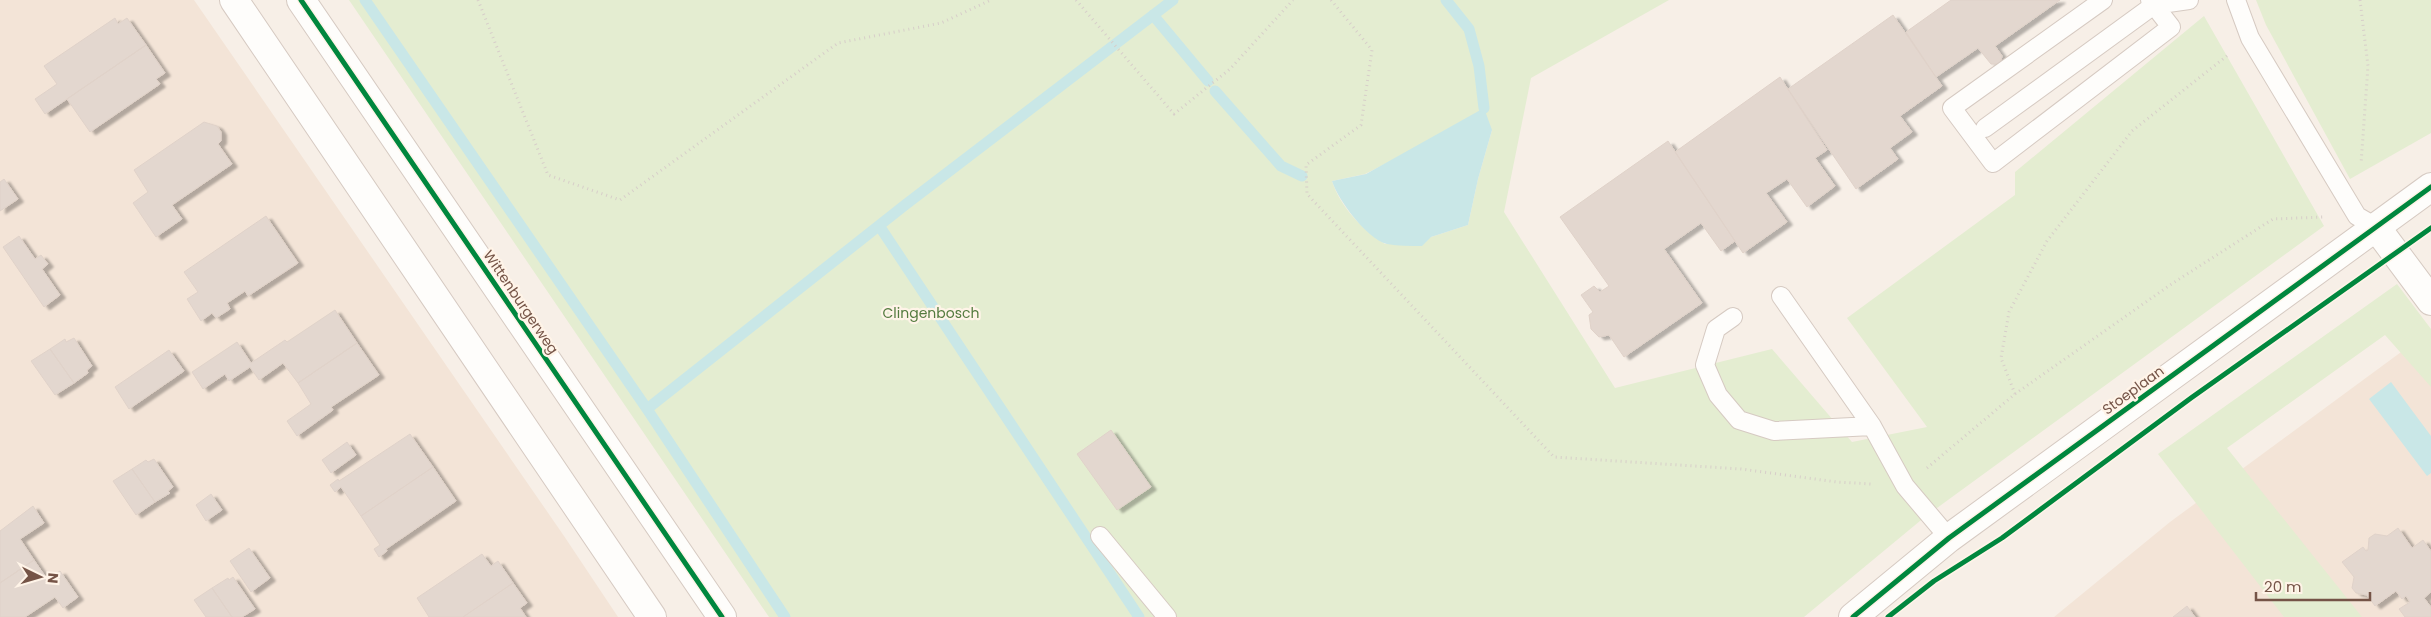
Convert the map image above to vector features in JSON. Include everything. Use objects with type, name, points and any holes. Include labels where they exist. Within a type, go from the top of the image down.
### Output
[{"type":"street","points":[[234,0],[652,617]]},
{"type":"street","name":"Wittenburgerweg","points":[[301,0],[722,617]]},
{"type":"street","name":"Stoeplaan","points":[[1852,617],[1949,538],[2367,221],[2431,187]]},
{"type":"street","points":[[2367,221],[2431,301]]},
{"type":"lane","points":[[2103,0],[1952,108],[1993,163],[2172,27],[2152,3]]},
{"type":"lane","points":[[1985,128],[2152,3],[2189,0]]},
{"type":"lane","points":[[2236,0],[2250,38],[2367,221]]},
{"type":"lane","points":[[1781,296],[1872,426],[1905,486],[1949,538]]},
{"type":"lane","points":[[1733,316],[1716,329],[1706,365],[1718,394],[1739,420],[1774,431],[1872,426]]},
{"type":"lane","points":[[1100,536],[1167,617]]},
{"type":"path","points":[[478,0],[548,175],[620,200],[838,43],[941,23],[991,0]]},
{"type":"path","points":[[1076,0],[1174,114],[1230,69],[1293,0]]},
{"type":"path","points":[[1331,0],[1372,50],[1361,125],[1306,165],[1307,194],[1554,457],[1741,469],[1837,482],[1905,486],[2015,394],[2173,284],[2273,219],[2367,221],[2368,66],[2360,0]]},
{"type":"path","points":[[2015,394],[2001,358],[2009,312],[2047,242],[2132,131],[2250,38]]},
{"type":"shaded area","points":[[0,0],[194,0],[618,617],[0,617]]},
{"type":"shaded area","points":[[2431,330],[2431,617],[2054,617],[2170,522]]},
{"type":"green space","name":"Clingenbosch","points":[[349,0],[1669,0],[1531,78],[1504,212],[1615,388],[1772,349],[1852,442],[1927,427],[1847,318],[2015,195],[2015,172],[2204,16],[2324,226],[1926,516],[1804,617],[769,617]],"holes":[[[1492,130],[1478,179],[1468,225],[1431,237],[1385,244],[1361,225],[1346,209],[1332,181],[1365,174],[1389,162]]]},
{"type":"green space","points":[[2256,0],[2431,0],[2431,133],[2350,179],[2266,25]]},
{"type":"green space","points":[[2397,284],[2431,329],[2431,387],[2385,335],[2227,448],[2362,617],[2284,617],[2158,454]]},
{"type":"water","points":[[1484,108],[1492,130],[1478,179],[1468,225],[1431,237],[1422,246],[1387,244],[1379,241],[1362,227],[1340,198],[1332,181],[1366,174]]},
{"type":"water","points":[[2391,382],[2431,436],[2431,473],[2427,476],[2369,399]]},
{"type":"building","points":[[1951,0],[2060,0],[1995,46],[2002,56],[2000,64],[1991,64],[1978,48],[1936,77],[1906,32]]},
{"type":"building","points":[[1893,15],[1942,86],[1900,116],[1912,132],[1890,148],[1898,159],[1856,189],[1788,89]]},
{"type":"building","points":[[115,18],[118,24],[127,18],[146,45],[45,114],[35,99],[57,84],[44,66]]},
{"type":"building","points":[[146,45],[165,73],[156,79],[160,84],[90,132],[67,99]]},
{"type":"building","points":[[1780,77],[1827,150],[1815,158],[1835,186],[1807,207],[1787,179],[1766,193],[1787,222],[1743,253],[1675,152]]},
{"type":"building","points":[[204,122],[217,126],[221,132],[221,141],[218,144],[232,164],[172,205],[182,219],[156,237],[133,203],[148,192],[134,170]]},
{"type":"building","points":[[1668,141],[1735,241],[1721,251],[1701,223],[1664,249],[1702,303],[1624,357],[1609,335],[1599,337],[1591,329],[1589,315],[1593,312],[1581,295],[1594,286],[1600,292],[1609,286],[1560,217]]},
{"type":"building","points":[[4,179],[18,199],[0,211],[0,182]]},
{"type":"building","points":[[266,216],[298,263],[248,296],[245,291],[227,303],[230,309],[216,318],[212,313],[201,321],[187,299],[198,292],[184,272]]},
{"type":"building","points":[[19,236],[35,259],[41,255],[48,264],[42,269],[60,295],[44,307],[3,247]]},
{"type":"building","points":[[335,310],[357,343],[298,383],[283,363],[259,380],[250,367],[229,381],[225,374],[203,389],[192,372],[237,342],[251,363]]},
{"type":"building","points":[[74,338],[92,366],[87,370],[88,373],[74,383],[50,349],[65,339],[66,342]]},
{"type":"building","points":[[357,343],[379,375],[331,407],[333,410],[297,436],[287,421],[311,404],[298,383]]},
{"type":"building","points":[[50,349],[74,383],[55,395],[31,361]]},
{"type":"building","points":[[169,350],[184,371],[129,409],[115,387]]},
{"type":"building","points":[[1111,430],[1151,487],[1117,510],[1077,454]]},
{"type":"building","points":[[410,434],[433,467],[361,516],[341,487],[335,492],[330,485]]},
{"type":"building","points":[[347,442],[356,455],[331,473],[322,460]]},
{"type":"building","points":[[154,459],[173,487],[168,491],[170,493],[155,502],[132,469],[146,460],[148,462]]},
{"type":"building","points":[[433,467],[456,501],[386,549],[387,551],[379,557],[374,549],[380,545],[361,516]]},
{"type":"building","points":[[132,469],[155,502],[136,515],[113,481]]},
{"type":"building","points":[[211,494],[222,510],[206,521],[196,505]]},
{"type":"building","points":[[33,506],[44,523],[20,539],[34,560],[0,583],[0,531]]},
{"type":"building","points":[[2398,528],[2412,548],[2423,540],[2431,551],[2431,592],[2424,598],[2431,607],[2431,617],[2405,617],[2399,609],[2410,602],[2406,596],[2402,599],[2396,591],[2375,606],[2367,595],[2356,593],[2352,588],[2354,577],[2342,562],[2363,547],[2366,551],[2368,550],[2369,538],[2375,534],[2387,536]]},
{"type":"building","points":[[249,548],[270,578],[251,592],[230,561]]},
{"type":"building","points":[[482,554],[491,566],[498,561],[513,583],[463,617],[429,617],[417,598]]},
{"type":"building","points":[[34,560],[47,579],[60,571],[78,597],[63,608],[55,597],[25,617],[0,617],[0,583]]},
{"type":"building","points":[[233,577],[255,609],[242,617],[232,617],[212,588]]},
{"type":"building","points":[[513,583],[527,603],[520,608],[526,617],[463,617]]},
{"type":"building","points":[[212,588],[232,617],[206,617],[194,600]]},
{"type":"building","points":[[2187,606],[2195,617],[2173,617]]},
{"type":"waterway","points":[[365,0],[647,409],[785,617]]},
{"type":"waterway","points":[[647,409],[905,205],[1173,0]]},
{"type":"waterway","points":[[1446,0],[1469,29],[1479,66],[1484,108]]},
{"type":"waterway","points":[[1153,15],[1208,81]]},
{"type":"waterway","points":[[1215,91],[1281,166],[1302,176]]},
{"type":"waterway","points":[[880,227],[1139,617]]},
{"type":"cycle path","points":[[301,0],[722,617]]},
{"type":"cycle path","points":[[1853,617],[1949,538],[2431,187]]},
{"type":"cycle path","points":[[1888,617],[1934,581],[2002,538],[2191,398],[2431,228]]}]
